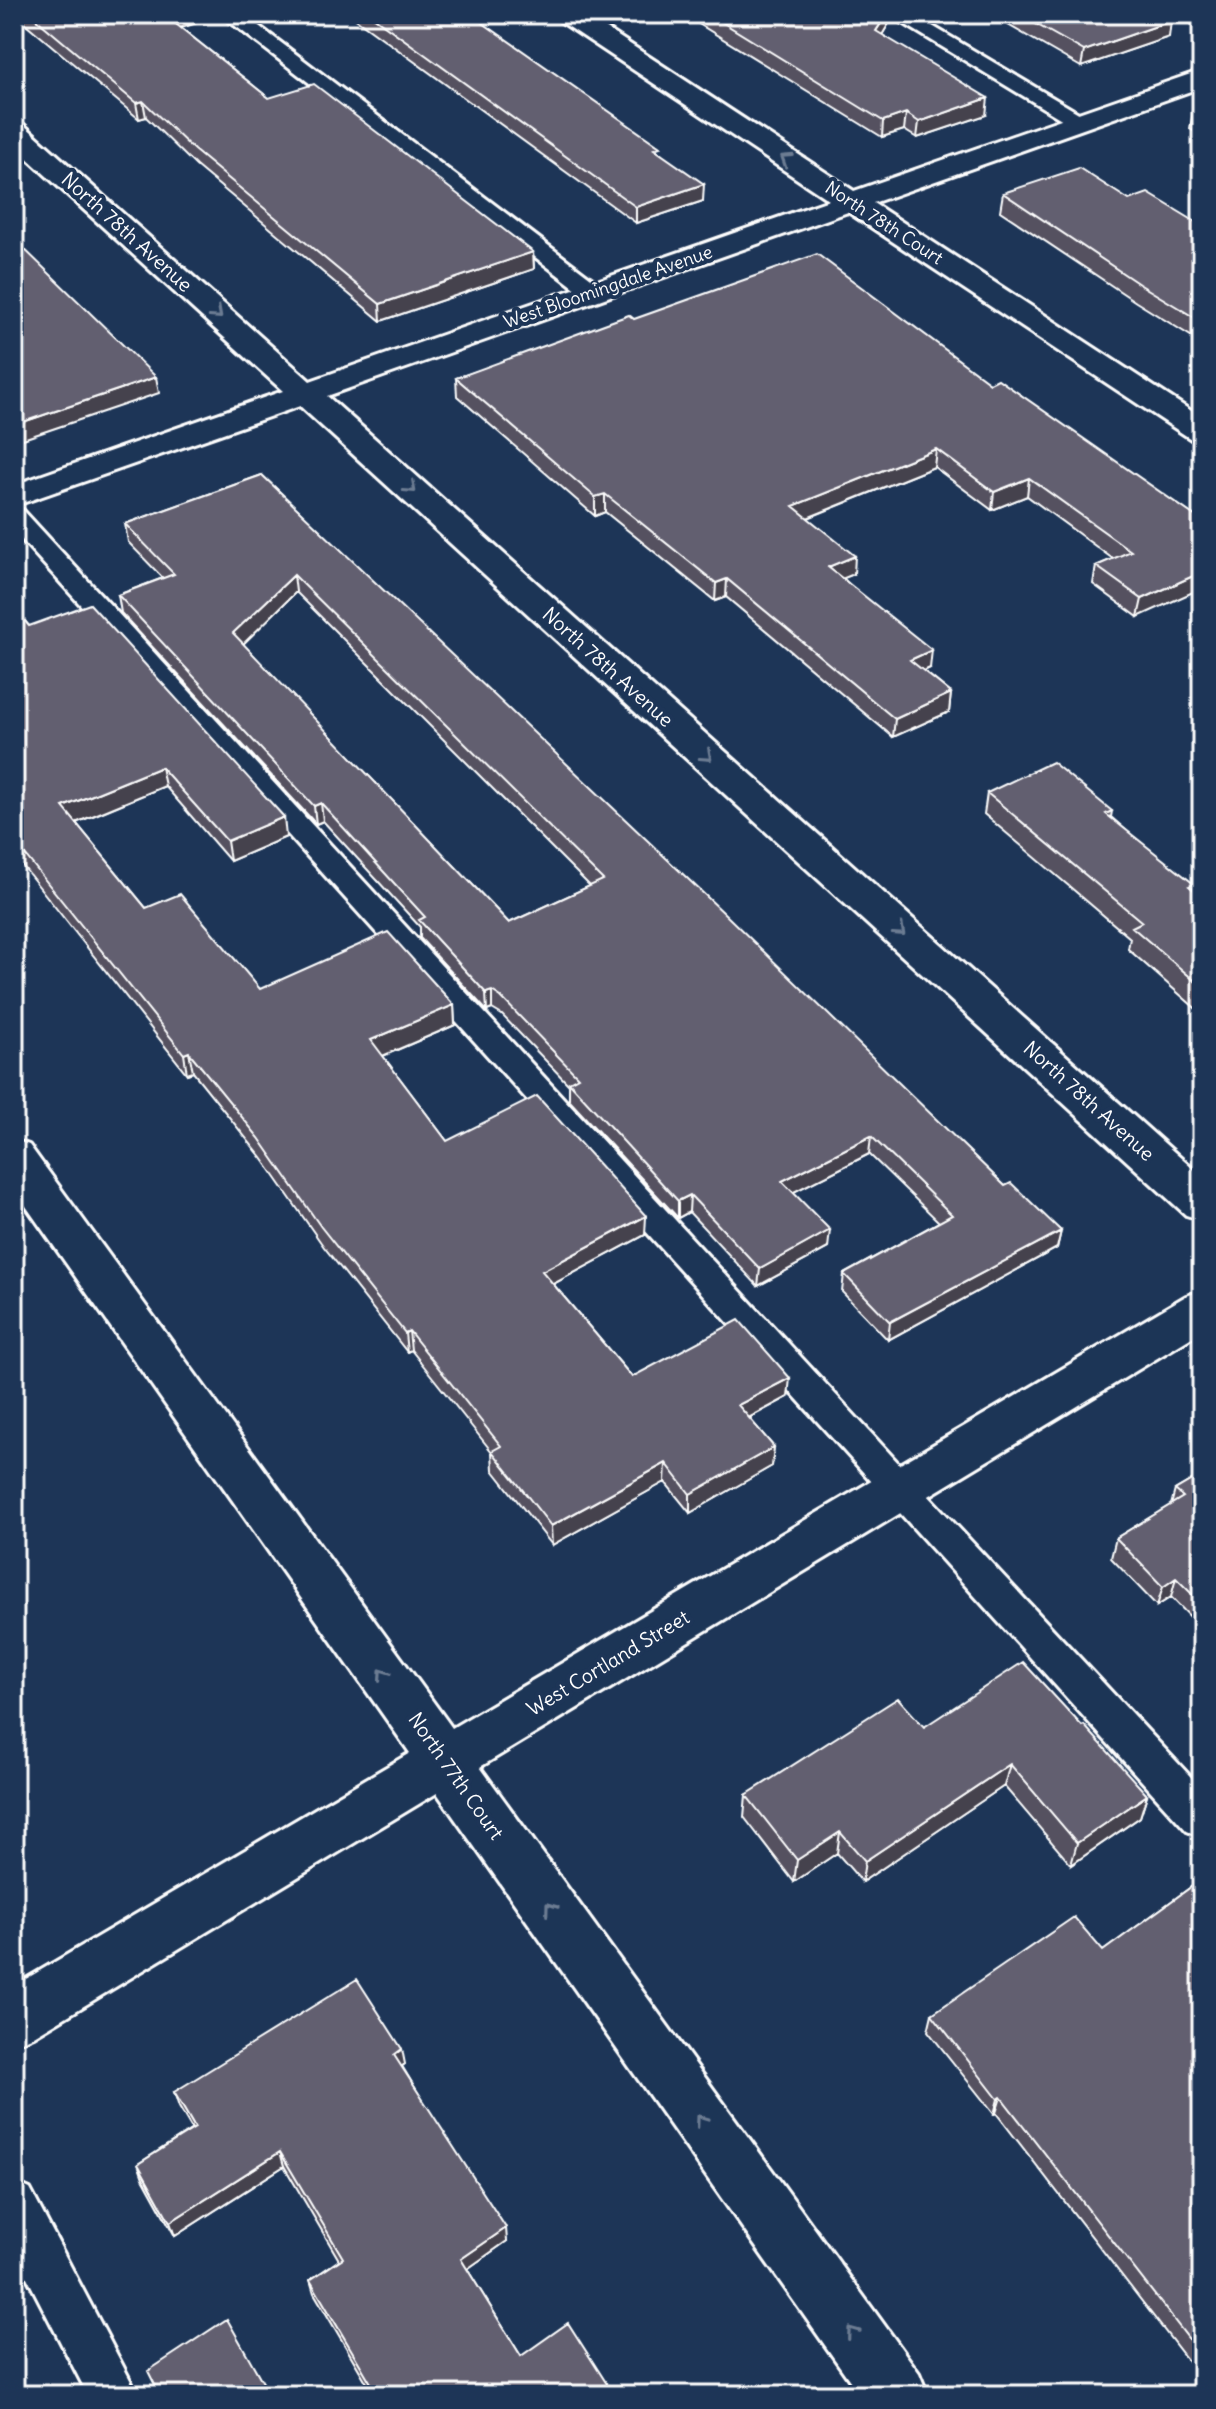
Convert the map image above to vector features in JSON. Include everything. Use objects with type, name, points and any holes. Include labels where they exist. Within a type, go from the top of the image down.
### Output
[{"type":"street","name":"North 78th Court","points":[[566,14],[1202,432]]},
{"type":"street","name":"West Bloomingdale Avenue","points":[[14,496],[1202,78]]},
{"type":"street","name":"North 78th Avenue","points":[[14,131],[1202,1203]]},
{"type":"street","name":"North 77th Court","points":[[14,1156],[897,2395]]},
{"type":"street","name":"West Cortland Street","points":[[14,2017],[1202,1309]]},
{"type":"lane","points":[[230,14],[595,292]]},
{"type":"lane","points":[[898,14],[1081,121]]},
{"type":"lane","points":[[14,515],[1202,1818]]},
{"type":"lane","points":[[14,2205],[114,2395]]},
{"type":"building","points":[[30,14],[172,14],[166,16],[269,98],[314,84],[533,252],[380,304],[194,150],[143,101],[136,103]]},
{"type":"building","points":[[369,14],[470,14],[660,147],[654,149],[704,184],[636,207]]},
{"type":"building","points":[[709,14],[887,14],[876,31],[988,98],[919,122],[906,113],[883,121]]},
{"type":"building","points":[[1018,14],[1159,14],[1171,21],[1084,51]]},
{"type":"building","points":[[1202,107],[1202,116],[1193,111]]},
{"type":"building","points":[[1079,168],[1129,200],[1148,193],[1196,222],[1202,220],[1202,322],[1003,193]]},
{"type":"building","points":[[14,239],[156,377],[14,425]]},
{"type":"building","points":[[817,254],[990,383],[998,379],[1202,521],[1202,572],[1142,599],[1096,566],[1131,551],[1029,478],[994,492],[936,449],[793,506],[855,556],[828,567],[932,650],[910,660],[951,693],[895,719],[727,579],[716,583],[605,494],[595,497],[456,378],[629,315],[634,319]]},
{"type":"building","points":[[262,475],[725,914],[1005,1186],[1011,1183],[1061,1231],[890,1322],[844,1274],[952,1215],[871,1136],[782,1181],[830,1230],[760,1269],[690,1195],[678,1201],[569,1082],[578,1077],[501,997],[492,991],[486,993],[419,920],[425,917],[321,803],[314,806],[118,595],[174,574],[125,524]],"holes":[[[294,575],[603,880],[509,923],[233,633]]]},
{"type":"building","points":[[90,604],[284,817],[227,841],[161,767],[63,807],[146,908],[180,894],[260,989],[388,932],[454,1005],[371,1040],[447,1141],[537,1096],[646,1216],[542,1271],[632,1377],[739,1320],[790,1378],[738,1405],[774,1447],[690,1494],[666,1463],[551,1526],[492,1451],[501,1446],[409,1331],[405,1333],[321,1227],[259,1138],[189,1052],[184,1054],[14,841],[14,608],[29,626]]},
{"type":"building","points":[[1052,762],[1112,811],[1106,814],[1194,884],[1189,886],[1202,897],[1202,987],[1132,927],[1142,922],[987,793]]},
{"type":"building","points":[[1202,1474],[1202,1604],[1176,1578],[1163,1587],[1116,1538],[1183,1497],[1175,1490]]},
{"type":"building","points":[[1023,1662],[1147,1795],[1077,1843],[1010,1764],[865,1861],[840,1832],[797,1860],[746,1795],[898,1698],[924,1727]]},
{"type":"building","points":[[1202,1879],[1202,2356],[1001,2097],[998,2099],[932,2014],[1074,1917],[1103,1951]]},
{"type":"building","points":[[357,1979],[402,2049],[394,2055],[506,2228],[461,2259],[521,2356],[568,2323],[614,2395],[378,2395],[310,2280],[343,2258],[280,2152],[170,2222],[138,2164],[195,2128],[174,2092]]},
{"type":"building","points":[[227,2319],[266,2388],[256,2395],[160,2395],[148,2371]]}]
